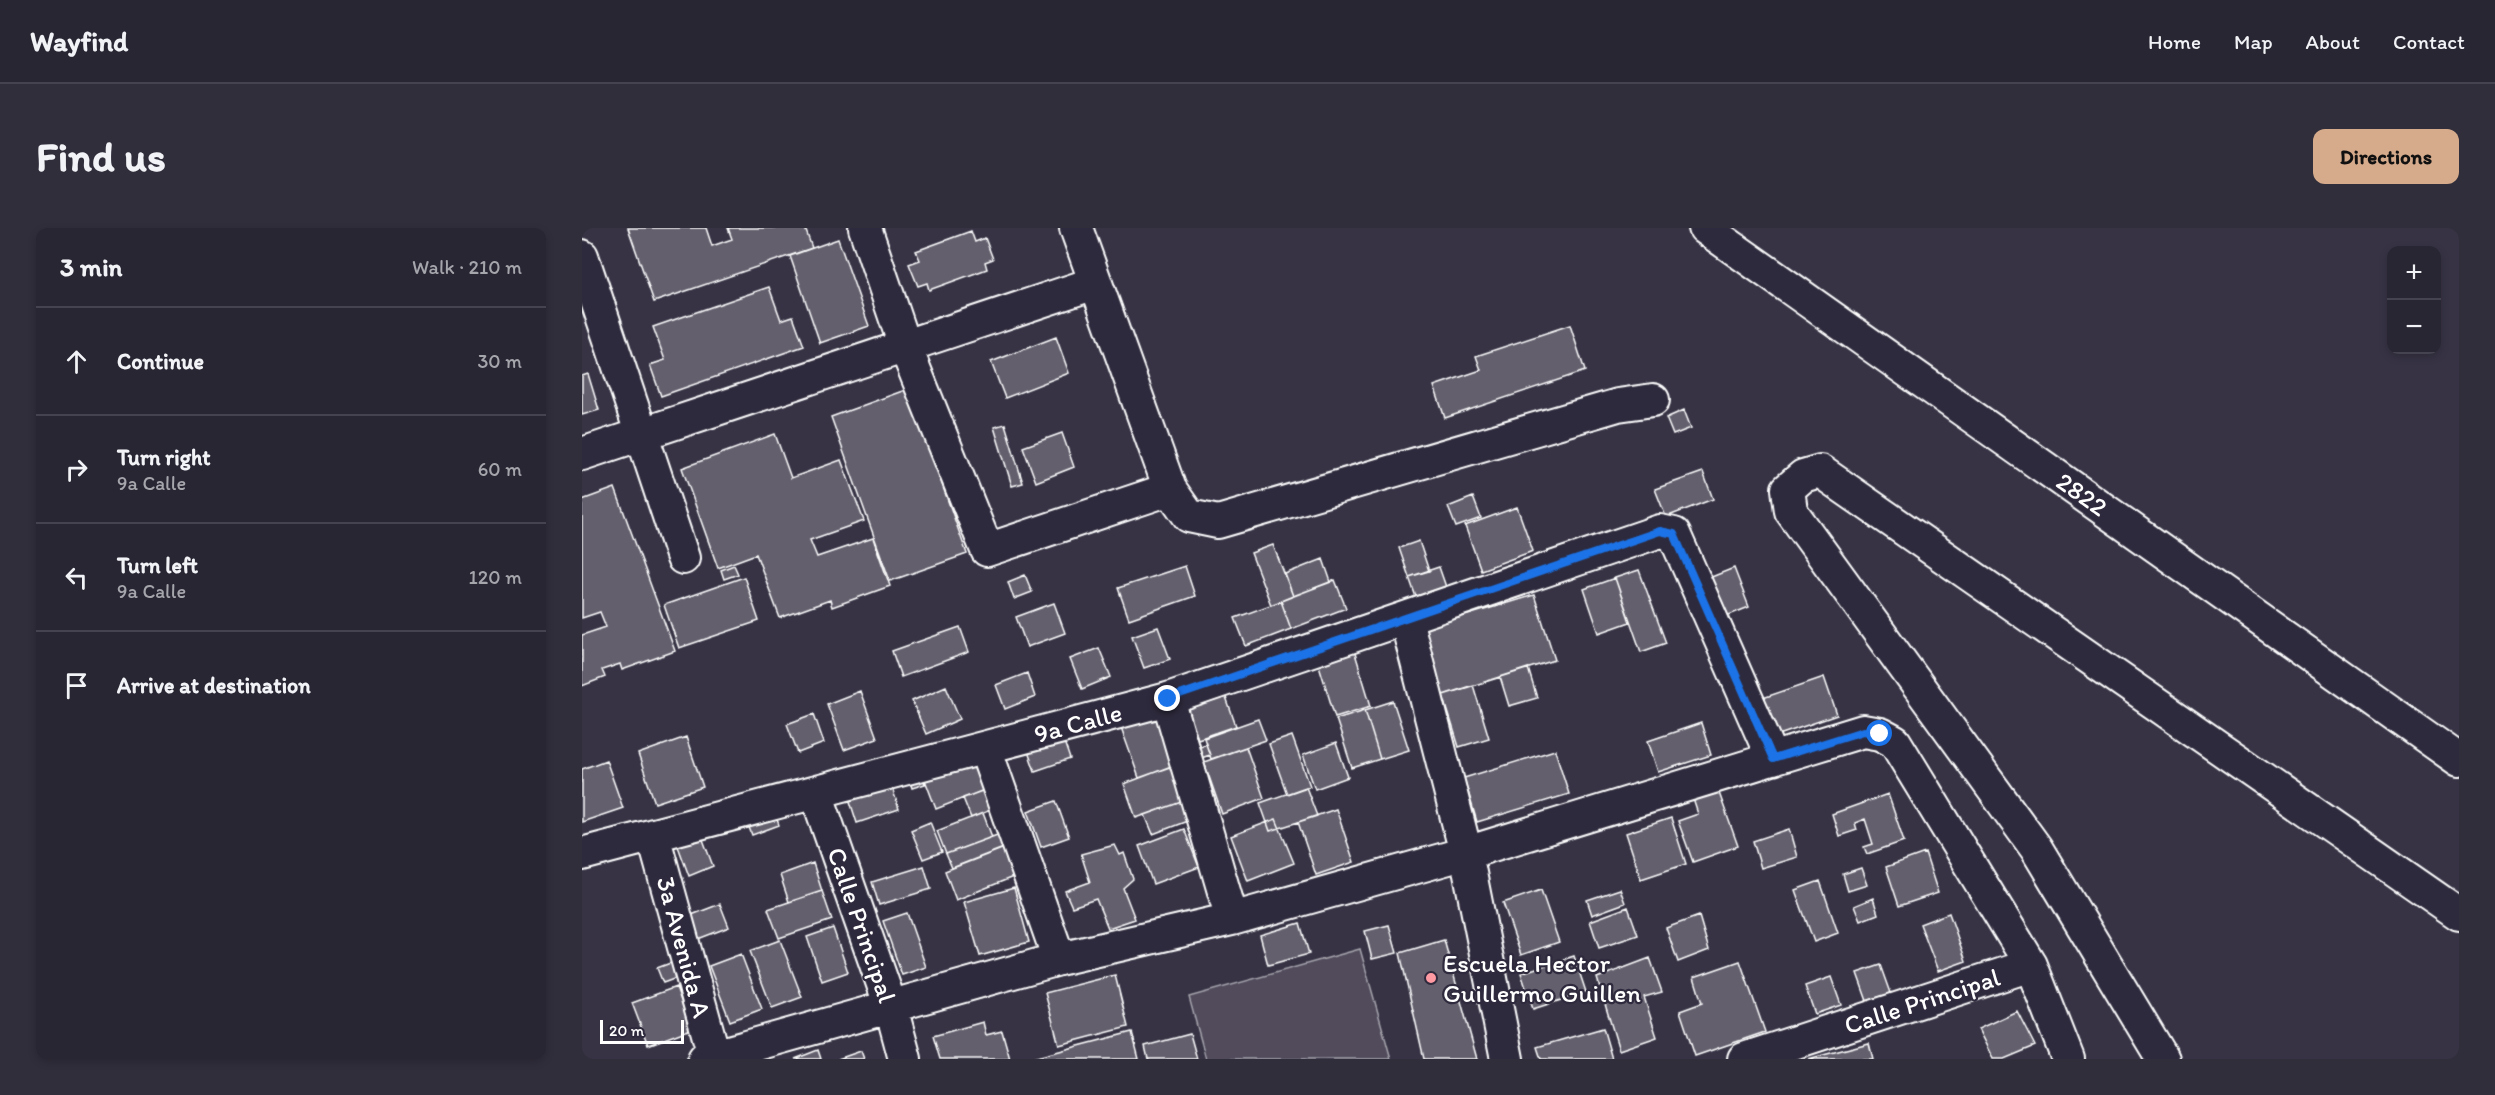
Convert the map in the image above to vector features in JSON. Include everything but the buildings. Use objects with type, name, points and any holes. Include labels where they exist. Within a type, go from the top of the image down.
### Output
[{"type":"street","points":[[865,228],[905,346],[987,550],[1170,489]]},
{"type":"street","points":[[1076,228],[1170,489],[1189,516],[1218,522],[1618,405],[1653,400]]},
{"type":"street","name":"2822","points":[[1705,228],[2459,760]]},
{"type":"street","points":[[582,256],[591,310],[642,434],[683,558]]},
{"type":"street","points":[[582,454],[1095,283]]},
{"type":"street","points":[[2163,1059],[2036,848],[1791,512],[1788,489],[1803,476],[1820,471],[2459,914]]},
{"type":"street","name":"9a Calle","points":[[582,854],[1168,699],[1660,531],[1674,534],[1773,759]]},
{"type":"street","points":[[1406,619],[1466,853],[1507,1059]]},
{"type":"street","points":[[1168,699],[1232,919]]},
{"type":"street","points":[[711,1058],[1059,959],[1232,919],[1466,853],[1863,731],[1880,734],[1895,742],[2031,965],[2068,1059]]},
{"type":"street","points":[[985,748],[1059,959]]},
{"type":"street","name":"Calle Principal","points":[[816,793],[891,1007],[904,1059]]},
{"type":"street","name":"3a Avenida A","points":[[653,835],[711,1058]]},
{"type":"street","name":"Calle Principal","points":[[1744,1059],[2031,965]]},
{"type":"shaded area","points":[[1360,949],[1391,1059],[1206,1059],[1189,997]]},
{"type":"place","name":"Escuela Hector Guillermo Guillen","points":[[1431,978]]},
{"type":"route","points":[[1168,699],[1660,531],[1674,534],[1773,759],[1863,731],[1880,734]]}]
